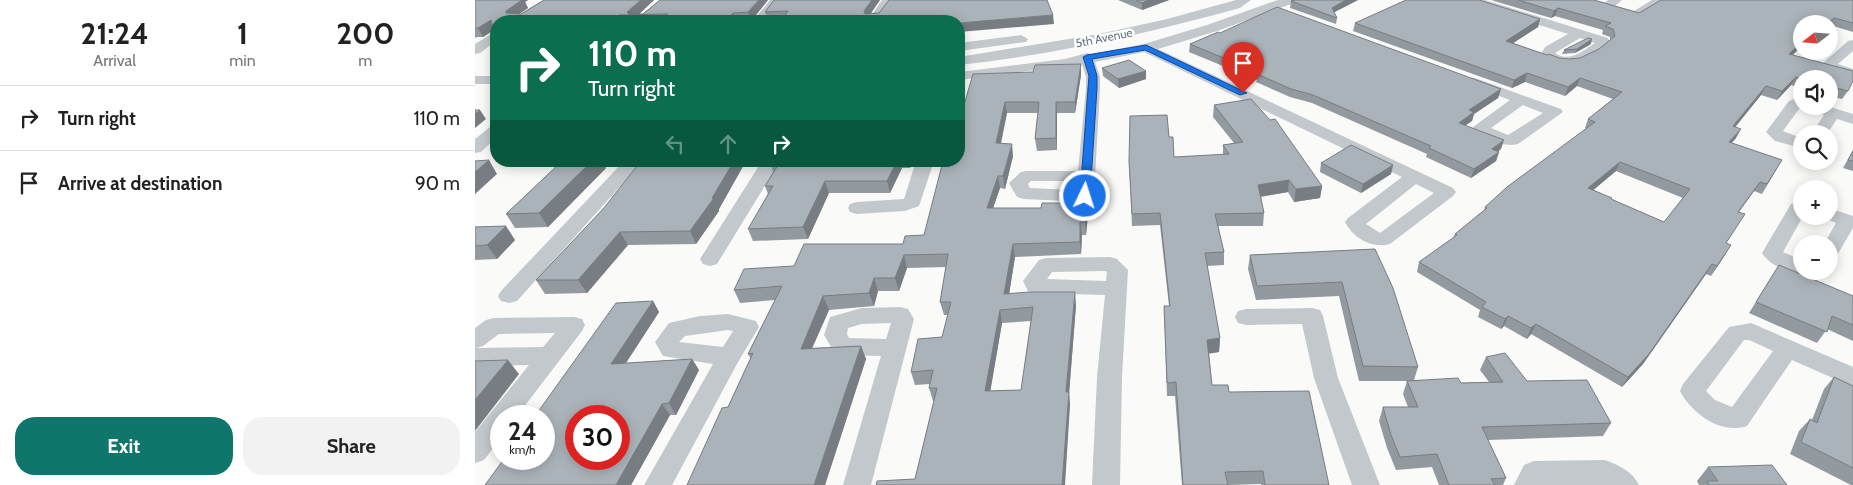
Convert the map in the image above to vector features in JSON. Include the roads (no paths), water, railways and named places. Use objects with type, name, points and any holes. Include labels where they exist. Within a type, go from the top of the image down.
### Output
[{"type":"street","points":[[764,15],[776,0]]},
{"type":"street","points":[[877,15],[888,0]]},
{"type":"street","points":[[965,46],[1029,38],[1104,25],[1205,0]]},
{"type":"street","name":"5th Avenue","points":[[965,60],[1131,33],[1236,5],[1245,0]]},
{"type":"street","points":[[1472,0],[1579,32]]},
{"type":"street","points":[[1616,0],[1607,6],[1612,10],[1636,15],[1661,0]]},
{"type":"street","points":[[965,75],[1065,63],[1087,57],[1146,48],[1273,7],[1291,7]]},
{"type":"street","points":[[475,50],[490,40]]},
{"type":"street","points":[[1853,44],[1828,66],[1853,73]]},
{"type":"street","points":[[1146,48],[1447,192],[1383,240],[1374,238],[1357,228],[1355,222],[1414,177]]},
{"type":"street","points":[[1086,176],[1093,82],[1087,57]]},
{"type":"street","points":[[475,67],[490,67]]},
{"type":"street","points":[[1467,79],[1521,99]]},
{"type":"street","points":[[475,80],[490,80]]},
{"type":"street","points":[[475,93],[490,92]]},
{"type":"street","points":[[1793,105],[1774,132],[1781,137],[1793,141]]},
{"type":"street","points":[[1838,114],[1853,119]]},
{"type":"street","points":[[475,148],[490,135]]},
{"type":"street","points":[[509,296],[628,167]]},
{"type":"street","points":[[710,259],[767,167]]},
{"type":"street","points":[[857,208],[905,205],[911,202],[923,167]]},
{"type":"street","points":[[1793,217],[1772,254],[1793,264]]},
{"type":"street","points":[[1836,235],[1843,219]]},
{"type":"street","points":[[1106,485],[1107,407],[1116,288]]},
{"type":"street","points":[[1246,318],[1312,316],[1326,378],[1366,485]]},
{"type":"street","points":[[475,340],[494,326],[574,324],[511,405]]},
{"type":"street","points":[[857,485],[896,348]]},
{"type":"street","points":[[1788,348],[1853,378]]},
{"type":"street","points":[[475,357],[550,356]]},
{"type":"street","points":[[658,485],[729,357]]},
{"type":"street","points":[[475,452],[490,433]]},
{"type":"street","points":[[1528,485],[1534,473],[1605,472],[1625,485]]}]
